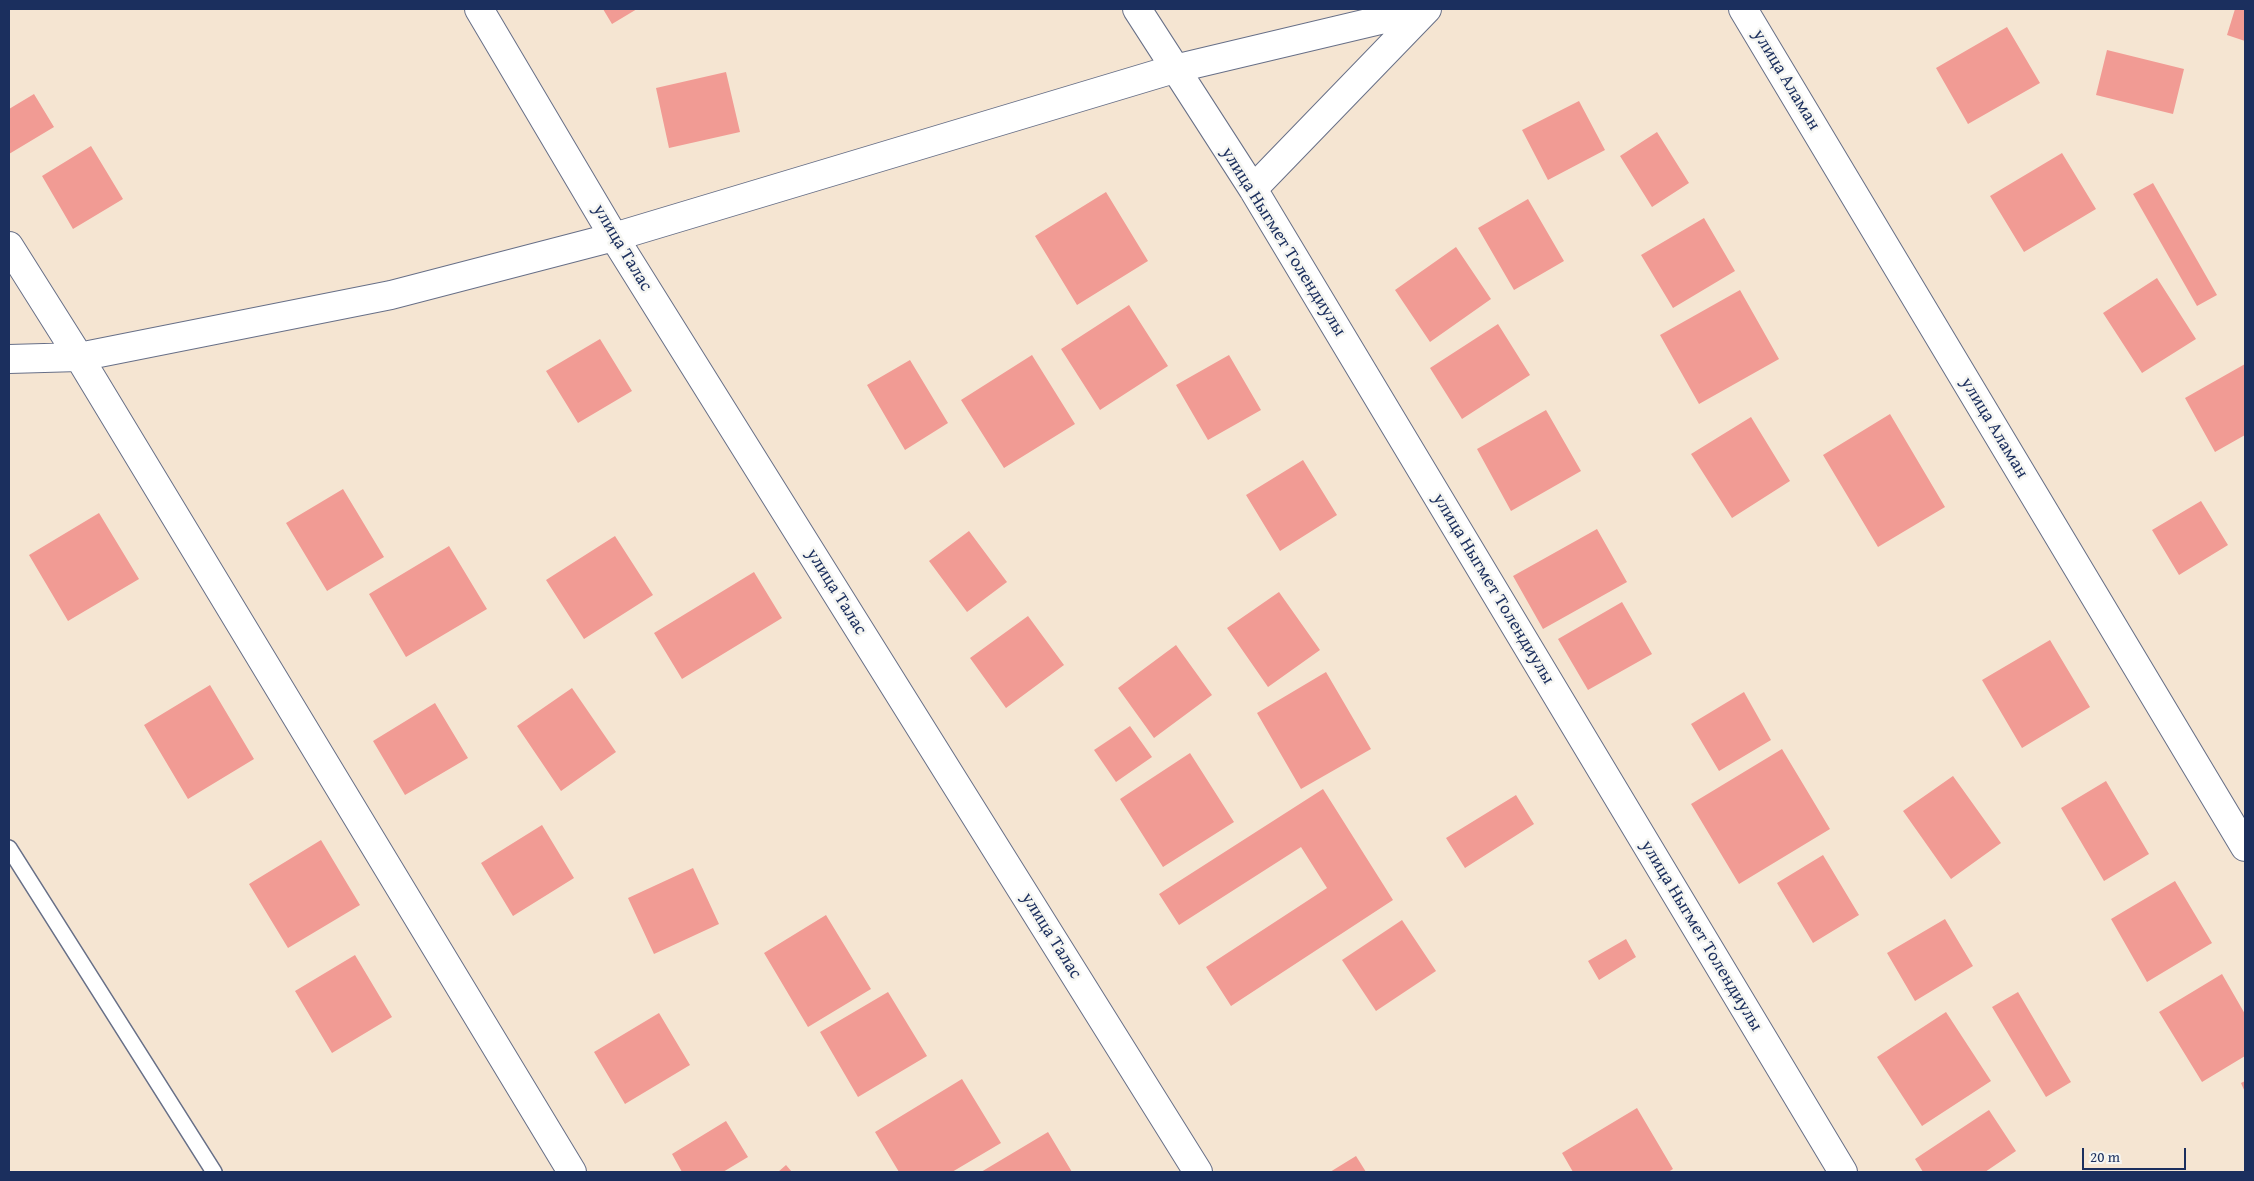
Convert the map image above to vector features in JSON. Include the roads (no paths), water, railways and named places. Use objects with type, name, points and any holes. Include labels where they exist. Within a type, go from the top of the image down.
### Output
[{"type":"street","name":"улица Талас","points":[[479,9],[614,237],[1198,1172]]},
{"type":"street","name":"улица Ныгмет Толендиулы","points":[[1137,9],[1253,189],[1842,1172]]},
{"type":"street","points":[[9,360],[79,357],[391,295],[614,237],[1174,68],[1427,9]]},
{"type":"street","points":[[1253,189],[1427,9]]},
{"type":"street","name":"улица Аламан","points":[[1743,9],[2245,847]]},
{"type":"street","points":[[9,246],[79,357],[572,1172]]},
{"type":"lane","points":[[9,848],[214,1172]]}]
